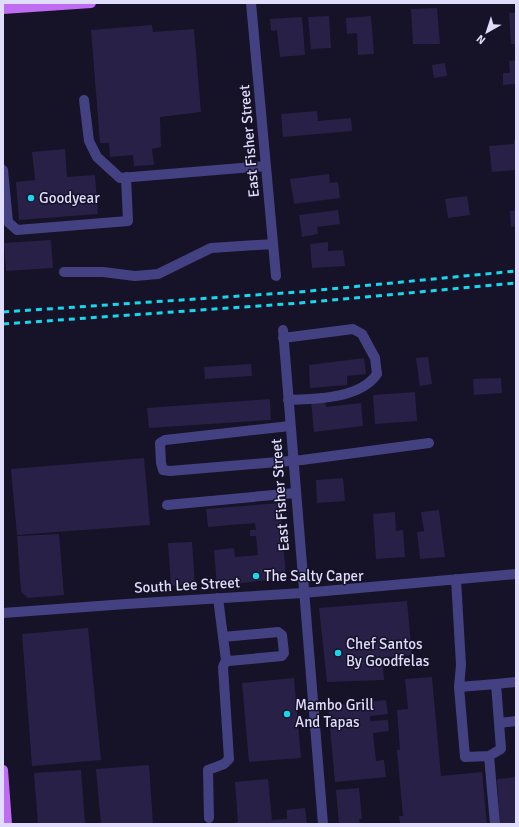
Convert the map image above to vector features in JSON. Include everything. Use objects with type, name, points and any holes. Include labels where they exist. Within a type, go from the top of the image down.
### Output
[{"type":"main road","points":[[3,9],[91,3]]},
{"type":"main road","points":[[3,770],[7,824]]},
{"type":"street","name":"East Fisher Street","points":[[251,3],[276,276]]},
{"type":"street","points":[[84,100],[89,141],[96,157],[120,178],[266,166]]},
{"type":"street","points":[[3,170],[8,222],[17,230],[128,221],[126,177]]},
{"type":"street","points":[[64,272],[103,272],[135,276],[158,274],[211,248],[273,244]]},
{"type":"street","name":"East Fisher Street","points":[[288,400],[308,399],[349,393],[371,383],[377,374],[375,358],[362,334],[353,329],[283,334],[295,493],[303,593],[323,824]]},
{"type":"street","points":[[290,426],[165,440],[160,443],[161,463],[163,470],[170,471],[293,461],[429,443]]},
{"type":"street","points":[[167,505],[295,493]]},
{"type":"street","name":"South Lee Street","points":[[3,613],[303,593],[516,574]]},
{"type":"street","points":[[456,579],[462,665],[459,687],[465,757],[489,756],[500,749],[496,684]]},
{"type":"street","points":[[209,818],[208,770],[224,764],[229,759],[223,667],[226,660],[218,598]]},
{"type":"street","points":[[223,637],[278,632],[282,635],[284,653],[282,656],[229,661],[226,660]]},
{"type":"street","points":[[459,687],[516,682]]},
{"type":"street","points":[[499,722],[516,721]]},
{"type":"street","points":[[489,756],[495,824]]},
{"type":"building","points":[[437,8],[440,44],[413,44],[411,9]]},
{"type":"building","points":[[509,13],[516,13],[516,44],[511,44]]},
{"type":"building","points":[[329,16],[331,48],[311,49],[308,17]]},
{"type":"building","points":[[371,16],[374,54],[358,55],[357,33],[347,34],[346,18]]},
{"type":"building","points":[[302,17],[305,55],[280,57],[277,30],[271,31],[270,19]]},
{"type":"building","points":[[152,25],[153,32],[194,29],[201,112],[160,117],[161,147],[152,149],[154,165],[134,166],[133,155],[110,157],[109,143],[100,143],[91,30]]},
{"type":"building","points":[[516,60],[516,84],[503,85],[503,73],[510,73],[509,61]]},
{"type":"building","points":[[445,63],[447,76],[434,78],[432,65]]},
{"type":"building","points":[[317,111],[318,121],[351,118],[352,131],[283,137],[281,114]]},
{"type":"building","points":[[514,140],[516,140],[516,170],[492,172],[489,146],[514,144]]},
{"type":"building","points":[[65,149],[67,177],[95,175],[98,214],[19,220],[16,182],[35,180],[32,152]]},
{"type":"building","points":[[329,174],[330,183],[338,182],[340,198],[294,204],[290,179]]},
{"type":"building","points":[[467,196],[470,215],[448,218],[445,199]]},
{"type":"building","points":[[338,210],[340,224],[317,227],[318,234],[302,237],[299,215]]},
{"type":"building","points":[[516,210],[516,226],[511,227],[510,211]]},
{"type":"building","points":[[51,240],[53,268],[6,271],[4,243]]},
{"type":"building","points":[[328,242],[328,251],[343,250],[345,266],[312,268],[310,244]]},
{"type":"building","points":[[428,357],[432,384],[420,386],[416,358]]},
{"type":"building","points":[[364,358],[366,374],[347,376],[347,385],[310,388],[309,365]]},
{"type":"building","points":[[251,364],[252,376],[205,379],[204,367]]},
{"type":"building","points":[[501,378],[502,393],[474,395],[473,379]]},
{"type":"building","points":[[415,392],[417,421],[375,424],[373,395]]},
{"type":"building","points":[[270,399],[271,420],[149,428],[147,408]]},
{"type":"building","points":[[325,400],[326,407],[361,403],[363,426],[314,432],[311,401]]},
{"type":"building","points":[[144,458],[150,525],[17,535],[11,469]]},
{"type":"building","points":[[343,478],[345,501],[317,503],[316,480]]},
{"type":"building","points":[[280,503],[286,578],[217,586],[214,550],[234,548],[235,557],[258,555],[256,536],[250,536],[250,530],[256,530],[255,523],[208,527],[206,509]]},
{"type":"building","points":[[439,510],[445,557],[420,559],[417,532],[424,531],[421,512]]},
{"type":"building","points":[[395,512],[396,531],[403,530],[405,557],[376,559],[373,514]]},
{"type":"building","points":[[59,534],[64,595],[28,598],[21,592],[17,536]]},
{"type":"building","points":[[192,542],[195,584],[171,586],[168,543]]},
{"type":"building","points":[[407,601],[412,655],[382,658],[384,680],[327,682],[319,608]]},
{"type":"building","points":[[88,628],[101,760],[32,766],[22,634]]},
{"type":"building","points":[[432,677],[441,776],[482,772],[487,824],[400,824],[399,816],[403,816],[397,750],[400,750],[397,710],[408,709],[405,679]]},
{"type":"building","points":[[294,678],[301,758],[249,762],[242,683]]},
{"type":"building","points":[[386,700],[388,714],[370,716],[370,721],[388,720],[389,731],[373,733],[376,761],[384,760],[386,777],[335,782],[328,706]]},
{"type":"building","points":[[149,765],[153,824],[101,824],[96,769]]},
{"type":"building","points":[[81,770],[85,823],[38,824],[34,773]]},
{"type":"building","points":[[516,777],[516,824],[500,824],[497,779]]},
{"type":"building","points":[[268,779],[272,820],[287,819],[287,810],[305,808],[307,824],[229,824],[238,822],[235,782]]},
{"type":"building","points":[[359,788],[362,819],[359,819],[360,824],[339,824],[336,790]]},
{"type":"railway","points":[[3,312],[299,292],[516,271]]},
{"type":"railway","points":[[3,324],[300,303],[516,283]]},
{"type":"place","name":"Goodyear","points":[[31,198]]},
{"type":"place","name":"The Salty Caper","points":[[256,576]]},
{"type":"place","name":"Chef Santos By Goodfelas","points":[[338,653]]},
{"type":"place","name":"Mambo Grill And Tapas","points":[[287,714]]}]
